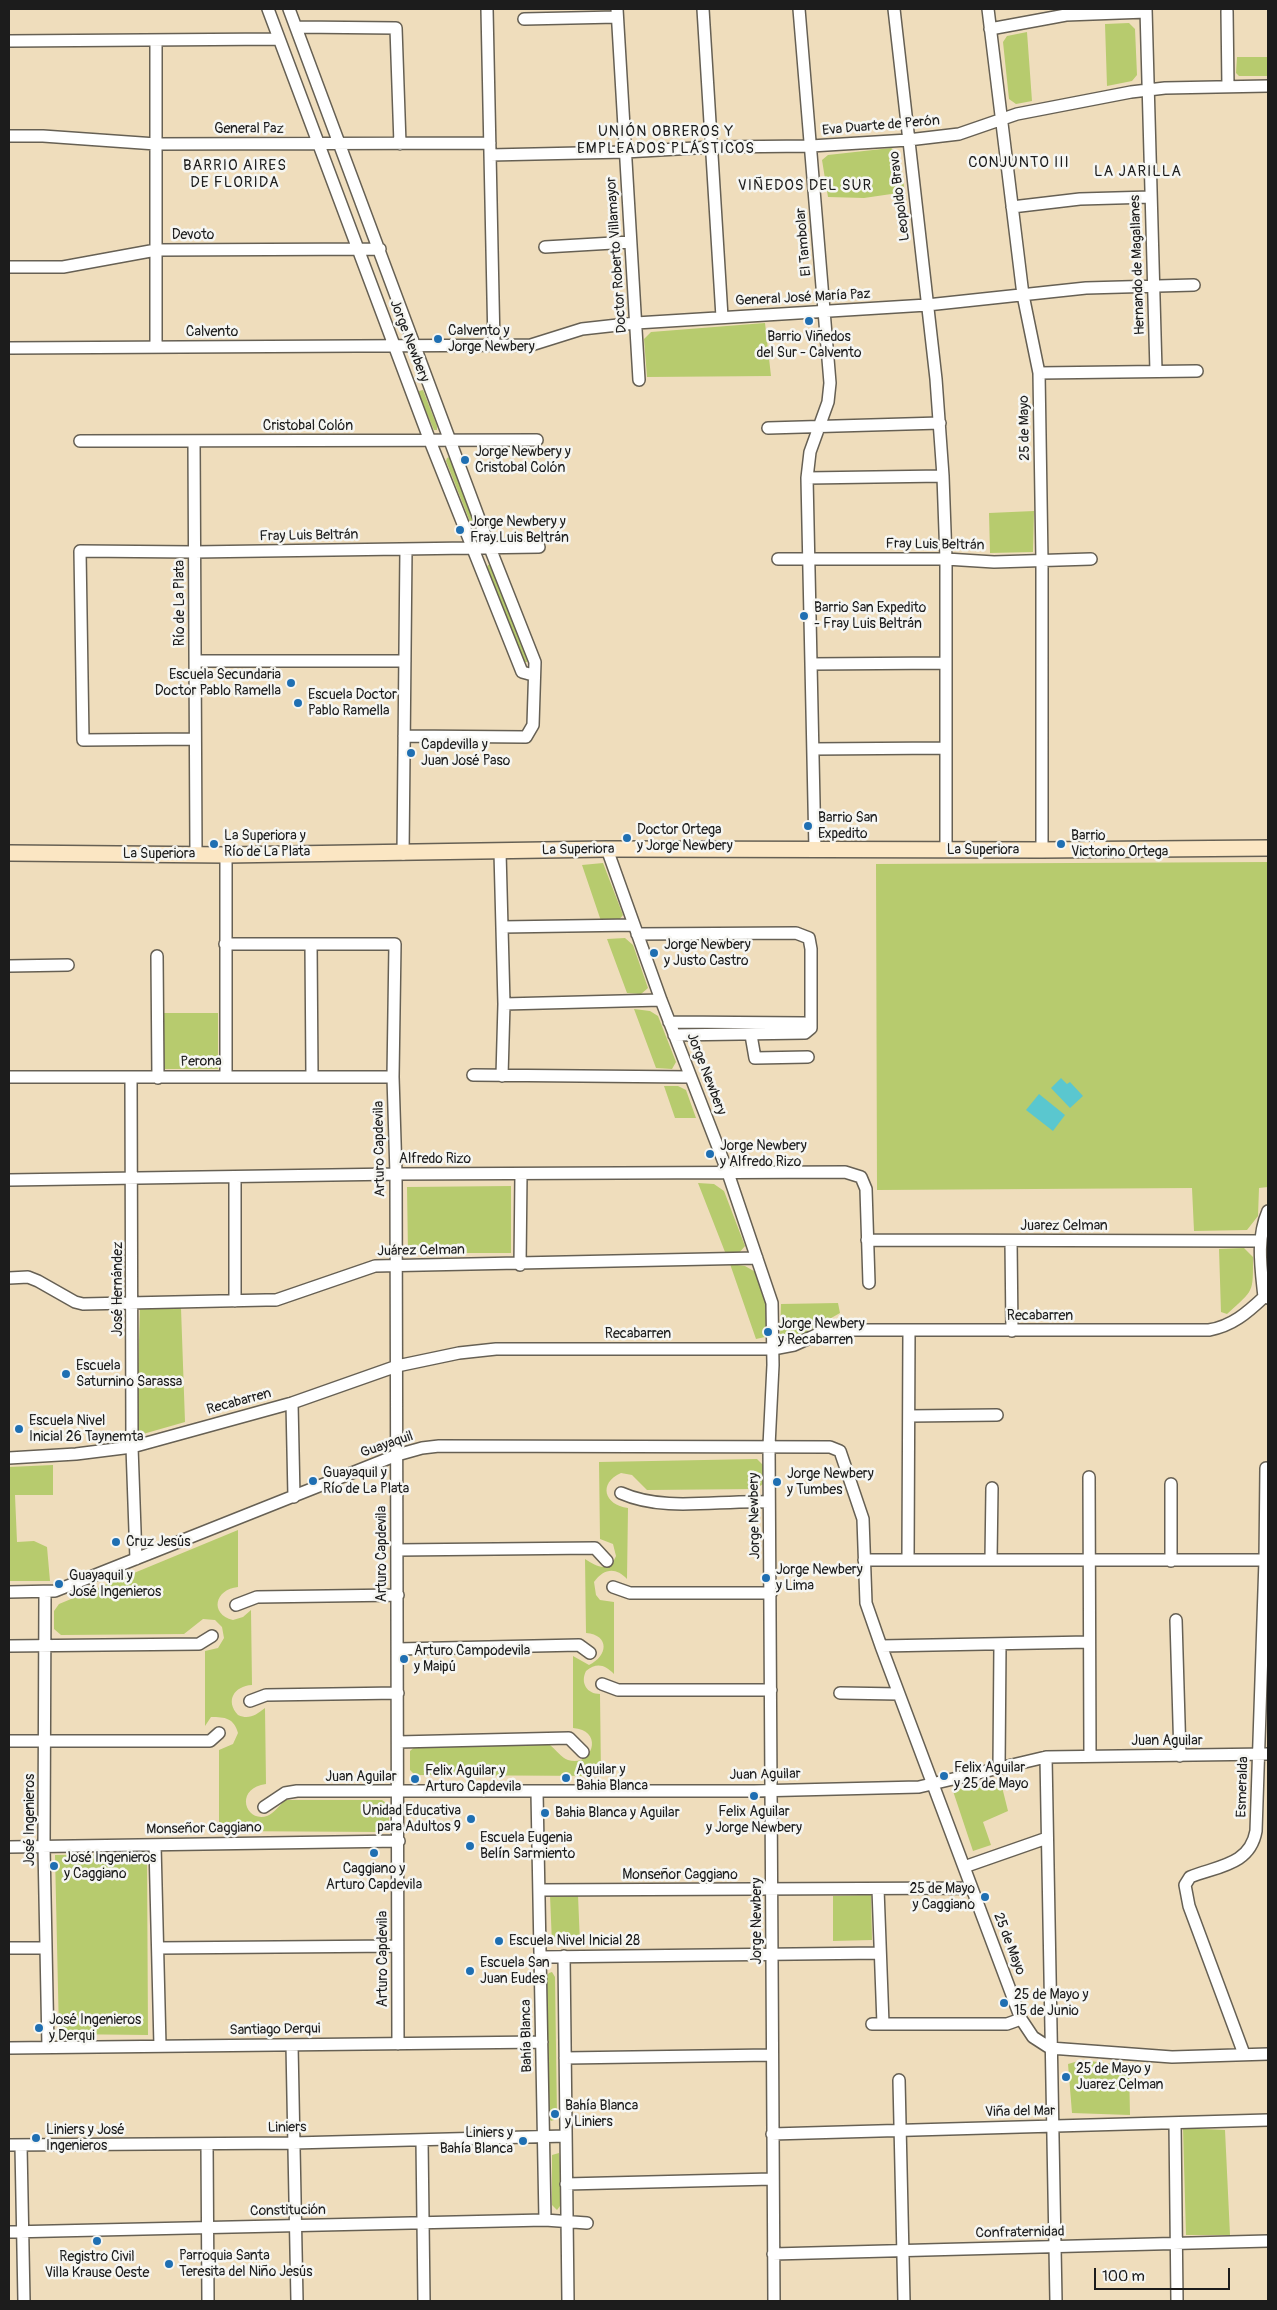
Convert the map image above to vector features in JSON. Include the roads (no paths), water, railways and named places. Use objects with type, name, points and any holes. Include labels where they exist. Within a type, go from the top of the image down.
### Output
[{"type":"main road","name":"La Superiora","points":[[9,854],[403,854],[607,849],[1042,850],[1268,848]]},
{"type":"street","name":"Jorge Newbery","points":[[268,9],[430,440],[522,672],[533,675]]},
{"type":"street","name":"Jorge Newbery","points":[[289,9],[490,548],[535,662],[533,675],[533,725],[526,738],[404,736]]},
{"type":"street","points":[[487,9],[494,345]]},
{"type":"street","points":[[703,9],[722,317]]},
{"type":"street","name":"El Tambolar","points":[[799,9],[830,383],[828,402],[810,452],[807,478],[815,850]]},
{"type":"street","name":"Leopoldo Bravo","points":[[894,9],[940,423],[946,559],[946,850]]},
{"type":"street","name":"25 de Mayo","points":[[988,9],[1023,296],[1039,373],[1042,560],[1042,850]]},
{"type":"street","points":[[990,29],[1066,14],[1146,10]]},
{"type":"street","name":"Hernando de Magallanes","points":[[1146,10],[1156,372]]},
{"type":"street","points":[[1227,11],[1228,87]]},
{"type":"street","points":[[524,19],[617,13]]},
{"type":"street","name":"Doctor Roberto Villamayor","points":[[617,13],[639,380]]},
{"type":"street","points":[[296,27],[396,28],[400,144]]},
{"type":"street","points":[[9,40],[279,39]]},
{"type":"street","points":[[156,40],[156,347]]},
{"type":"street","name":"Eva Duarte de Perón","points":[[490,149],[626,152],[713,147],[811,146],[908,140],[959,134],[1017,114],[1148,90],[1268,86]]},
{"type":"street","name":"General Paz","points":[[9,136],[43,136],[156,144],[400,144],[490,149]]},
{"type":"street","points":[[1012,207],[1079,199],[1151,197]]},
{"type":"street","points":[[545,247],[630,242]]},
{"type":"street","name":"Devoto","points":[[9,266],[63,267],[156,250],[380,249]]},
{"type":"street","name":"General José María Paz","points":[[415,345],[531,345],[582,329],[636,323],[824,313],[928,305],[1086,288],[1194,285]]},
{"type":"street","name":"Calvento","points":[[9,348],[415,345]]},
{"type":"street","points":[[1039,373],[1196,371]]},
{"type":"street","points":[[768,428],[940,423]]},
{"type":"street","name":"Cristobal Colón","points":[[80,441],[537,440]]},
{"type":"street","name":"Río de La Plata","points":[[194,441],[196,854]]},
{"type":"street","points":[[807,478],[943,476]]},
{"type":"street","name":"Fray Luis Beltrán","points":[[195,738],[83,740],[80,551],[194,552],[539,548]]},
{"type":"street","points":[[403,854],[406,549]]},
{"type":"street","name":"Fray Luis Beltrán","points":[[778,559],[946,559],[994,562],[1091,559]]},
{"type":"street","points":[[195,660],[405,661]]},
{"type":"street","points":[[811,664],[946,663]]},
{"type":"street","points":[[813,749],[946,748]]},
{"type":"street","name":"Jorge Newbery","points":[[607,849],[669,1022],[728,1173],[772,1303],[773,1349],[769,1502],[773,1790],[771,1954],[774,2301]]},
{"type":"street","points":[[500,852],[504,1004],[502,1076]]},
{"type":"street","points":[[226,855],[226,1077]]},
{"type":"street","points":[[502,927],[796,933],[809,938],[811,949],[811,1028]]},
{"type":"street","points":[[225,944],[311,944],[312,1076]]},
{"type":"street","name":"Arturo Capdevila","points":[[311,944],[395,944],[393,1077],[396,1174],[398,1550],[398,2044]]},
{"type":"street","points":[[157,956],[158,1078]]},
{"type":"street","points":[[9,966],[68,965]]},
{"type":"street","points":[[504,1004],[661,1000]]},
{"type":"street","points":[[669,1022],[804,1023],[811,1028]]},
{"type":"street","points":[[674,1035],[805,1033],[811,1028]]},
{"type":"street","points":[[751,1035],[756,1058],[808,1057]]},
{"type":"street","points":[[472,1075],[690,1077]]},
{"type":"street","name":"Perona","points":[[9,1077],[393,1077]]},
{"type":"street","name":"José Hernández","points":[[132,1078],[132,1447],[136,1559]]},
{"type":"street","name":"Alfredo Rizo","points":[[9,1180],[396,1174],[845,1172],[861,1177],[866,1189],[867,1240]]},
{"type":"street","points":[[520,1264],[521,1174]]},
{"type":"street","points":[[235,1177],[235,1301]]},
{"type":"street","points":[[1266,1298],[1260,1254],[1263,1224],[1268,1211]]},
{"type":"street","points":[[867,1240],[868,1283]]},
{"type":"street","name":"Juarez Celman","points":[[867,1240],[1261,1241]]},
{"type":"street","points":[[1011,1241],[1012,1331]]},
{"type":"street","name":"Juárez Celman","points":[[9,1278],[33,1279],[75,1302],[133,1304],[276,1300],[365,1268],[396,1265],[757,1258]]},
{"type":"street","name":"Recabarren","points":[[9,1458],[67,1455],[132,1447],[292,1403],[397,1366],[459,1353],[496,1349],[773,1349],[794,1345],[825,1331],[1209,1330],[1222,1328],[1266,1298]]},
{"type":"street","points":[[908,1560],[909,1330]]},
{"type":"street","points":[[292,1403],[294,1497]]},
{"type":"street","points":[[909,1416],[997,1415]]},
{"type":"street","name":"Guayaquil","points":[[9,1592],[55,1591],[397,1455],[422,1448],[439,1446],[830,1447],[840,1451],[860,1506],[863,1519],[864,1560]]},
{"type":"street","name":"Esmeralda","points":[[1244,2054],[1189,1906],[1186,1885],[1190,1877],[1240,1859],[1252,1847],[1256,1831],[1263,1754],[1267,1560],[1266,1468]]},
{"type":"street","points":[[1089,1477],[1090,1756]]},
{"type":"street","points":[[1170,1561],[1171,1484]]},
{"type":"street","points":[[991,1560],[992,1488]]},
{"type":"street","points":[[620,1493],[636,1500],[662,1503],[769,1502]]},
{"type":"street","points":[[398,1550],[595,1548],[607,1561]]},
{"type":"street","points":[[864,1560],[1267,1560]]},
{"type":"street","name":"25 de Mayo","points":[[864,1560],[866,1603],[971,1888],[1021,2019],[1034,2037],[1050,2048]]},
{"type":"street","points":[[613,1587],[630,1593],[771,1593]]},
{"type":"street","name":"José Ingenieros","points":[[45,1592],[44,1847],[48,2048]]},
{"type":"street","points":[[236,1605],[258,1597],[398,1595]]},
{"type":"street","points":[[1176,1620],[1180,1756]]},
{"type":"street","points":[[9,1646],[199,1644],[212,1636]]},
{"type":"street","points":[[881,1646],[1089,1642]]},
{"type":"street","points":[[999,1768],[1000,1644]]},
{"type":"street","points":[[398,1649],[579,1646],[590,1653]]},
{"type":"street","points":[[602,1684],[618,1690],[771,1690]]},
{"type":"street","points":[[250,1701],[266,1695],[398,1693]]},
{"type":"street","points":[[840,1693],[899,1694]]},
{"type":"street","points":[[9,1741],[210,1741],[220,1734]]},
{"type":"street","points":[[398,1742],[569,1738],[583,1752]]},
{"type":"street","name":"Juan Aguilar","points":[[264,1808],[285,1793],[297,1791],[537,1792],[918,1787],[1046,1757],[1263,1754]]},
{"type":"street","points":[[1046,1757],[1056,2301]]},
{"type":"street","name":"Bahía Blanca","points":[[537,1792],[544,2220]]},
{"type":"street","points":[[964,1867],[1047,1838]]},
{"type":"street","name":"Monseñor Caggiano","points":[[9,1847],[399,1841]]},
{"type":"street","points":[[155,1845],[160,2046]]},
{"type":"street","name":"Monseñor Caggiano","points":[[539,1890],[971,1888]]},
{"type":"street","points":[[878,1889],[880,1953],[877,2024],[1007,2024],[1021,2019]]},
{"type":"street","points":[[158,1948],[397,1946]]},
{"type":"street","points":[[9,1948],[46,1948]]},
{"type":"street","points":[[540,1957],[880,1953]]},
{"type":"street","points":[[564,1956],[568,2301]]},
{"type":"street","name":"Santiago Derqui","points":[[9,2048],[542,2042]]},
{"type":"street","points":[[292,2045],[296,2301]]},
{"type":"street","points":[[1050,2048],[1172,2057],[1268,2054]]},
{"type":"street","points":[[565,2058],[772,2056]]},
{"type":"street","points":[[899,2080],[904,2301]]},
{"type":"street","name":"Viña del Mar","points":[[772,2134],[1268,2120]]},
{"type":"street","points":[[1175,2123],[1177,2301]]},
{"type":"street","name":"Liniers","points":[[9,2146],[293,2143],[566,2136]]},
{"type":"street","points":[[422,2140],[424,2301]]},
{"type":"street","points":[[207,2144],[208,2301]]},
{"type":"street","points":[[21,2146],[24,2301]]},
{"type":"street","points":[[566,2184],[772,2179]]},
{"type":"street","name":"Constitución","points":[[9,2232],[544,2220],[567,2220],[587,2223]]},
{"type":"street","name":"Confraternidad","points":[[773,2254],[1268,2242]]},
{"type":"water","points":[[1061,1078],[1067,1084],[1070,1082],[1083,1096],[1070,1108],[1051,1088]]},
{"type":"water","points":[[1039,1094],[1065,1115],[1053,1131],[1026,1110]]},
{"type":"place","name":"Barrio Viñedos del Sur - Calvento","points":[[809,321]]},
{"type":"place","name":"Calvento y Jorge Newbery","points":[[438,339]]},
{"type":"place","name":"Jorge Newbery y Cristobal Colón","points":[[465,460]]},
{"type":"place","name":"Jorge Newbery y Fray Luis Beltrán","points":[[460,530]]},
{"type":"place","name":"Barrio San Expedito - Fray Luis Beltrán","points":[[804,616]]},
{"type":"place","name":"Escuela Secundaria Doctor Pablo Ramella","points":[[291,683]]},
{"type":"place","name":"Escuela Doctor Pablo Ramella","points":[[298,703]]},
{"type":"place","name":"Capdevilla y Juan José Paso","points":[[411,753]]},
{"type":"place","name":"Barrio San Expedito","points":[[808,826]]},
{"type":"place","name":"Doctor Ortega y Jorge Newbery","points":[[627,838]]},
{"type":"place","name":"La Superiora y Río de La Plata","points":[[214,844]]},
{"type":"place","name":"Barrio Victorino Ortega","points":[[1061,844]]},
{"type":"place","name":"Jorge Newbery y Justo Castro","points":[[654,953]]},
{"type":"place","name":"Jorge Newbery y Alfredo Rizo","points":[[710,1154]]},
{"type":"place","name":"Jorge Newbery y Recabarren","points":[[768,1332]]},
{"type":"place","name":"Escuela Saturnino Sarassa","points":[[66,1374]]},
{"type":"place","name":"Escuela Nivel Inicial 26 Taynemta","points":[[19,1429]]},
{"type":"place","name":"Guayaquil y Río de La Plata","points":[[313,1481]]},
{"type":"place","name":"Jorge Newbery y Tumbes","points":[[777,1482]]},
{"type":"place","name":"Cruz Jesús","points":[[116,1542]]},
{"type":"place","name":"Jorge Newbery y Lima","points":[[766,1578]]},
{"type":"place","name":"Guayaquil y José Ingenieros","points":[[59,1584]]},
{"type":"place","name":"Arturo Campodevila y Maipú","points":[[404,1659]]},
{"type":"place","name":"Felix Aguilar y 25 de Mayo","points":[[944,1776]]},
{"type":"place","name":"Aguilar y Bahia Blanca","points":[[566,1778]]},
{"type":"place","name":"Felix Aguilar y Arturo Capdevila","points":[[415,1779]]},
{"type":"place","name":"Felix Aguilar y Jorge Newbery","points":[[754,1796]]},
{"type":"place","name":"Bahia Blanca y Aguilar","points":[[545,1813]]},
{"type":"place","name":"Unidad Educativa para Adultos 9","points":[[471,1819]]},
{"type":"place","name":"Escuela Eugenia Belín Sarmiento","points":[[470,1846]]},
{"type":"place","name":"Caggiano y Arturo Capdevila","points":[[374,1853]]},
{"type":"place","name":"José Ingenieros y Caggiano","points":[[54,1866]]},
{"type":"place","name":"25 de Mayo y Caggiano","points":[[985,1897]]},
{"type":"place","name":"Escuela Nivel Inicial 28","points":[[499,1941]]},
{"type":"place","name":"Escuela San Juan Eudes","points":[[470,1971]]},
{"type":"place","name":"25 de Mayo y 15 de Junio","points":[[1004,2003]]},
{"type":"place","name":"José Ingenieros y Derqui","points":[[39,2028]]},
{"type":"place","name":"25 de Mayo y Juarez Celman","points":[[1066,2077]]},
{"type":"place","name":"Bahía Blanca y Liniers","points":[[555,2114]]},
{"type":"place","name":"Liniers y José Ingenieros","points":[[36,2138]]},
{"type":"place","name":"Liniers y Bahía Blanca","points":[[523,2141]]},
{"type":"place","name":"Registro Civil Villa Krause Oeste","points":[[97,2241]]},
{"type":"place","name":"Parroquia Santa Teresita del Niño Jesús","points":[[169,2264]]},
{"type":"district","name":"UNIÓN OBREROS Y EMPLEADOS PLÁSTICOS","points":[[666,140]]},
{"type":"district","name":"CONJUNTO III","points":[[1019,163]]},
{"type":"district","name":"LA JARILLA","points":[[1138,172]]},
{"type":"district","name":"BARRIO AIRES DE FLORIDA","points":[[235,174]]},
{"type":"district","name":"VIÑEDOS DEL SUR","points":[[805,186]]}]
